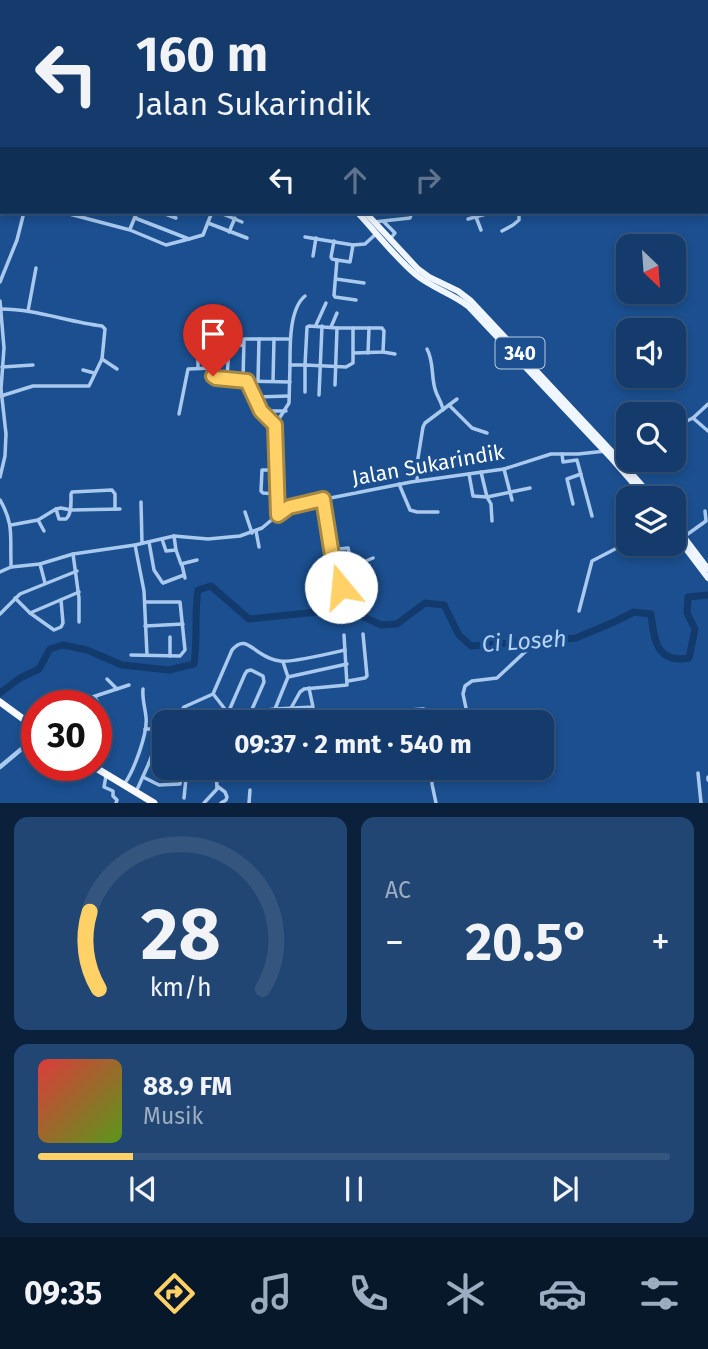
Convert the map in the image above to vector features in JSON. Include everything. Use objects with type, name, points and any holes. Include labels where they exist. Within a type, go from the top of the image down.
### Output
[{"type":"highway","points":[[0,702],[21,717]]},
{"type":"highway","points":[[112,778],[154,803]]},
{"type":"main road","name":"340","points":[[360,214],[390,239],[418,269],[471,301],[535,374]]},
{"type":"main road","name":"340","points":[[366,214],[377,233],[415,274],[468,306],[642,486]]},
{"type":"main road","name":"340","points":[[614,457],[636,486]]},
{"type":"main road","points":[[686,541],[708,569]]},
{"type":"main road","points":[[686,549],[708,578]]},
{"type":"street","points":[[0,282],[17,240],[24,214]]},
{"type":"street","points":[[80,214],[168,245],[203,236],[211,214]]},
{"type":"street","points":[[165,214],[176,218]]},
{"type":"street","points":[[223,214],[242,222]]},
{"type":"street","points":[[372,224],[410,218],[411,214]]},
{"type":"street","points":[[468,219],[487,214]]},
{"type":"street","points":[[502,231],[519,220],[519,214]]},
{"type":"street","points":[[130,230],[136,215],[189,239]]},
{"type":"street","points":[[477,217],[481,230]]},
{"type":"street","points":[[229,232],[234,218]]},
{"type":"street","points":[[384,222],[395,233],[390,239]]},
{"type":"street","points":[[208,223],[247,237]]},
{"type":"street","points":[[305,237],[353,245],[365,244],[377,233]]},
{"type":"street","points":[[313,256],[316,238]]},
{"type":"street","points":[[334,241],[331,258],[337,260],[350,262],[353,245]]},
{"type":"street","points":[[337,260],[335,296],[356,300]]},
{"type":"street","points":[[28,311],[36,268]]},
{"type":"street","points":[[336,279],[364,283]]},
{"type":"street","points":[[278,515],[275,425],[289,404],[290,339],[297,307],[304,296]]},
{"type":"street","points":[[0,301],[1,396],[6,434],[0,477]]},
{"type":"street","points":[[316,326],[326,303]]},
{"type":"street","points":[[1,309],[28,311],[104,326],[102,359],[90,384],[33,386],[1,396]]},
{"type":"street","points":[[331,327],[337,313]]},
{"type":"street","points":[[319,395],[322,326]]},
{"type":"street","points":[[305,392],[307,327],[384,330],[383,352]]},
{"type":"street","points":[[335,385],[337,328]]},
{"type":"street","points":[[290,365],[352,365],[353,328]]},
{"type":"street","points":[[368,353],[369,328]]},
{"type":"street","points":[[258,381],[259,339]]},
{"type":"street","points":[[273,381],[274,339]]},
{"type":"street","points":[[275,425],[261,411],[256,397],[245,381],[243,340],[290,339]]},
{"type":"street","points":[[227,379],[229,346],[243,345]]},
{"type":"street","points":[[427,349],[432,360],[435,390],[442,401],[443,411]]},
{"type":"street","points":[[214,352],[214,378],[290,382]]},
{"type":"street","points":[[198,353],[198,368]]},
{"type":"street","points":[[354,353],[395,354]]},
{"type":"street","points":[[102,359],[117,369]]},
{"type":"street","points":[[2,367],[33,365]]},
{"type":"street","points":[[179,414],[188,369],[213,368]]},
{"type":"street","points":[[83,370],[94,373]]},
{"type":"street","points":[[256,397],[289,396]]},
{"type":"street","points":[[416,481],[423,427],[457,399]]},
{"type":"street","points":[[686,421],[708,404]]},
{"type":"street","points":[[449,405],[472,428],[487,433]]},
{"type":"street","points":[[261,411],[286,411]]},
{"type":"street","points":[[693,418],[708,431]]},
{"type":"street","name":"Jalan Sukarindik","points":[[0,572],[11,567],[40,564],[73,554],[174,536],[221,539],[240,536],[265,526],[289,507],[323,499],[416,481],[504,469],[551,454],[608,451]]},
{"type":"street","points":[[562,454],[563,462],[577,460],[592,516]]},
{"type":"street","points":[[504,469],[512,500]]},
{"type":"street","points":[[277,470],[262,470],[261,491],[277,494]]},
{"type":"street","points":[[481,472],[491,504],[492,521]]},
{"type":"street","points":[[469,474],[472,495],[487,497],[530,488]]},
{"type":"street","points":[[573,504],[567,479],[581,474]]},
{"type":"street","points":[[399,484],[410,510],[438,512]]},
{"type":"street","points":[[56,509],[59,518],[68,519],[72,492],[112,491],[115,494],[115,509]]},
{"type":"street","points":[[323,499],[335,574]]},
{"type":"street","points":[[0,500],[11,524],[11,567]]},
{"type":"street","points":[[141,502],[142,543]]},
{"type":"street","points":[[11,524],[38,520],[56,509],[63,508],[120,509]]},
{"type":"street","points":[[686,535],[706,521],[705,511]]},
{"type":"street","points":[[244,512],[259,547]]},
{"type":"street","points":[[38,520],[44,531]]},
{"type":"street","points":[[149,542],[154,570],[163,583],[185,576],[174,536]]},
{"type":"street","points":[[162,539],[166,551],[176,550]]},
{"type":"street","points":[[135,545],[145,602],[147,655]]},
{"type":"street","points":[[331,550],[348,548],[352,566]]},
{"type":"street","points":[[579,611],[593,560],[616,548]]},
{"type":"street","points":[[73,554],[79,592],[79,622]]},
{"type":"street","points":[[332,585],[331,577],[335,574],[373,558]]},
{"type":"street","points":[[182,565],[197,561]]},
{"type":"street","points":[[40,564],[45,584]]},
{"type":"street","points":[[0,614],[24,592],[76,572]]},
{"type":"street","points":[[332,585],[341,587],[341,600],[314,603],[315,594],[332,585]]},
{"type":"street","points":[[30,613],[79,592]]},
{"type":"street","points":[[15,598],[54,630],[58,630],[63,623],[61,600]]},
{"type":"street","points":[[131,655],[180,656],[184,652],[180,602],[145,602]]},
{"type":"street","points":[[145,626],[183,624]]},
{"type":"street","points":[[348,681],[367,676],[363,634]]},
{"type":"street","points":[[291,708],[300,692],[309,688],[348,684],[344,635]]},
{"type":"street","points":[[170,637],[170,656]]},
{"type":"street","points":[[182,710],[213,694],[232,650],[237,645],[247,644],[263,655],[283,662],[345,650]]},
{"type":"street","points":[[466,710],[463,694],[466,686],[472,681],[494,678],[506,671],[527,650]]},
{"type":"street","points":[[275,709],[288,677],[283,662]]},
{"type":"street","points":[[288,677],[347,664]]},
{"type":"street","points":[[230,710],[249,670],[265,679],[252,710]]},
{"type":"street","points":[[107,679],[117,689]]},
{"type":"street","points":[[112,691],[129,685]]},
{"type":"street","points":[[267,710],[313,707],[309,688]]},
{"type":"street","points":[[124,785],[136,763],[145,729],[143,689]]},
{"type":"street","points":[[213,694],[222,710]]},
{"type":"street","points":[[145,729],[152,729]]},
{"type":"street","points":[[0,767],[21,749]]},
{"type":"street","points":[[136,792],[152,756]]},
{"type":"street","points":[[698,773],[701,803]]},
{"type":"street","points":[[144,777],[159,785],[183,783]]},
{"type":"street","points":[[184,780],[184,798]]},
{"type":"street","points":[[204,803],[215,791],[217,780]]},
{"type":"street","points":[[432,780],[436,803]]},
{"type":"street","points":[[105,781],[106,788],[113,791],[116,803]]},
{"type":"street","points":[[217,786],[228,797],[221,803]]},
{"type":"street","points":[[249,803],[250,790]]},
{"type":"waterway","name":"Ci Loseh","points":[[0,693],[20,678],[39,669],[50,649],[63,645],[87,650],[122,665],[169,670],[194,664],[198,590],[211,586],[249,619],[347,609],[381,625],[397,624],[425,603],[444,605],[459,635],[471,646],[576,638],[634,612],[651,614],[659,648],[663,653],[678,659],[689,658],[695,629],[687,613],[688,597],[708,595]]},
{"type":"route","points":[[213,376],[247,381],[261,411],[275,425],[278,515],[289,507],[323,499],[335,574],[331,577],[332,585],[341,587]]}]
